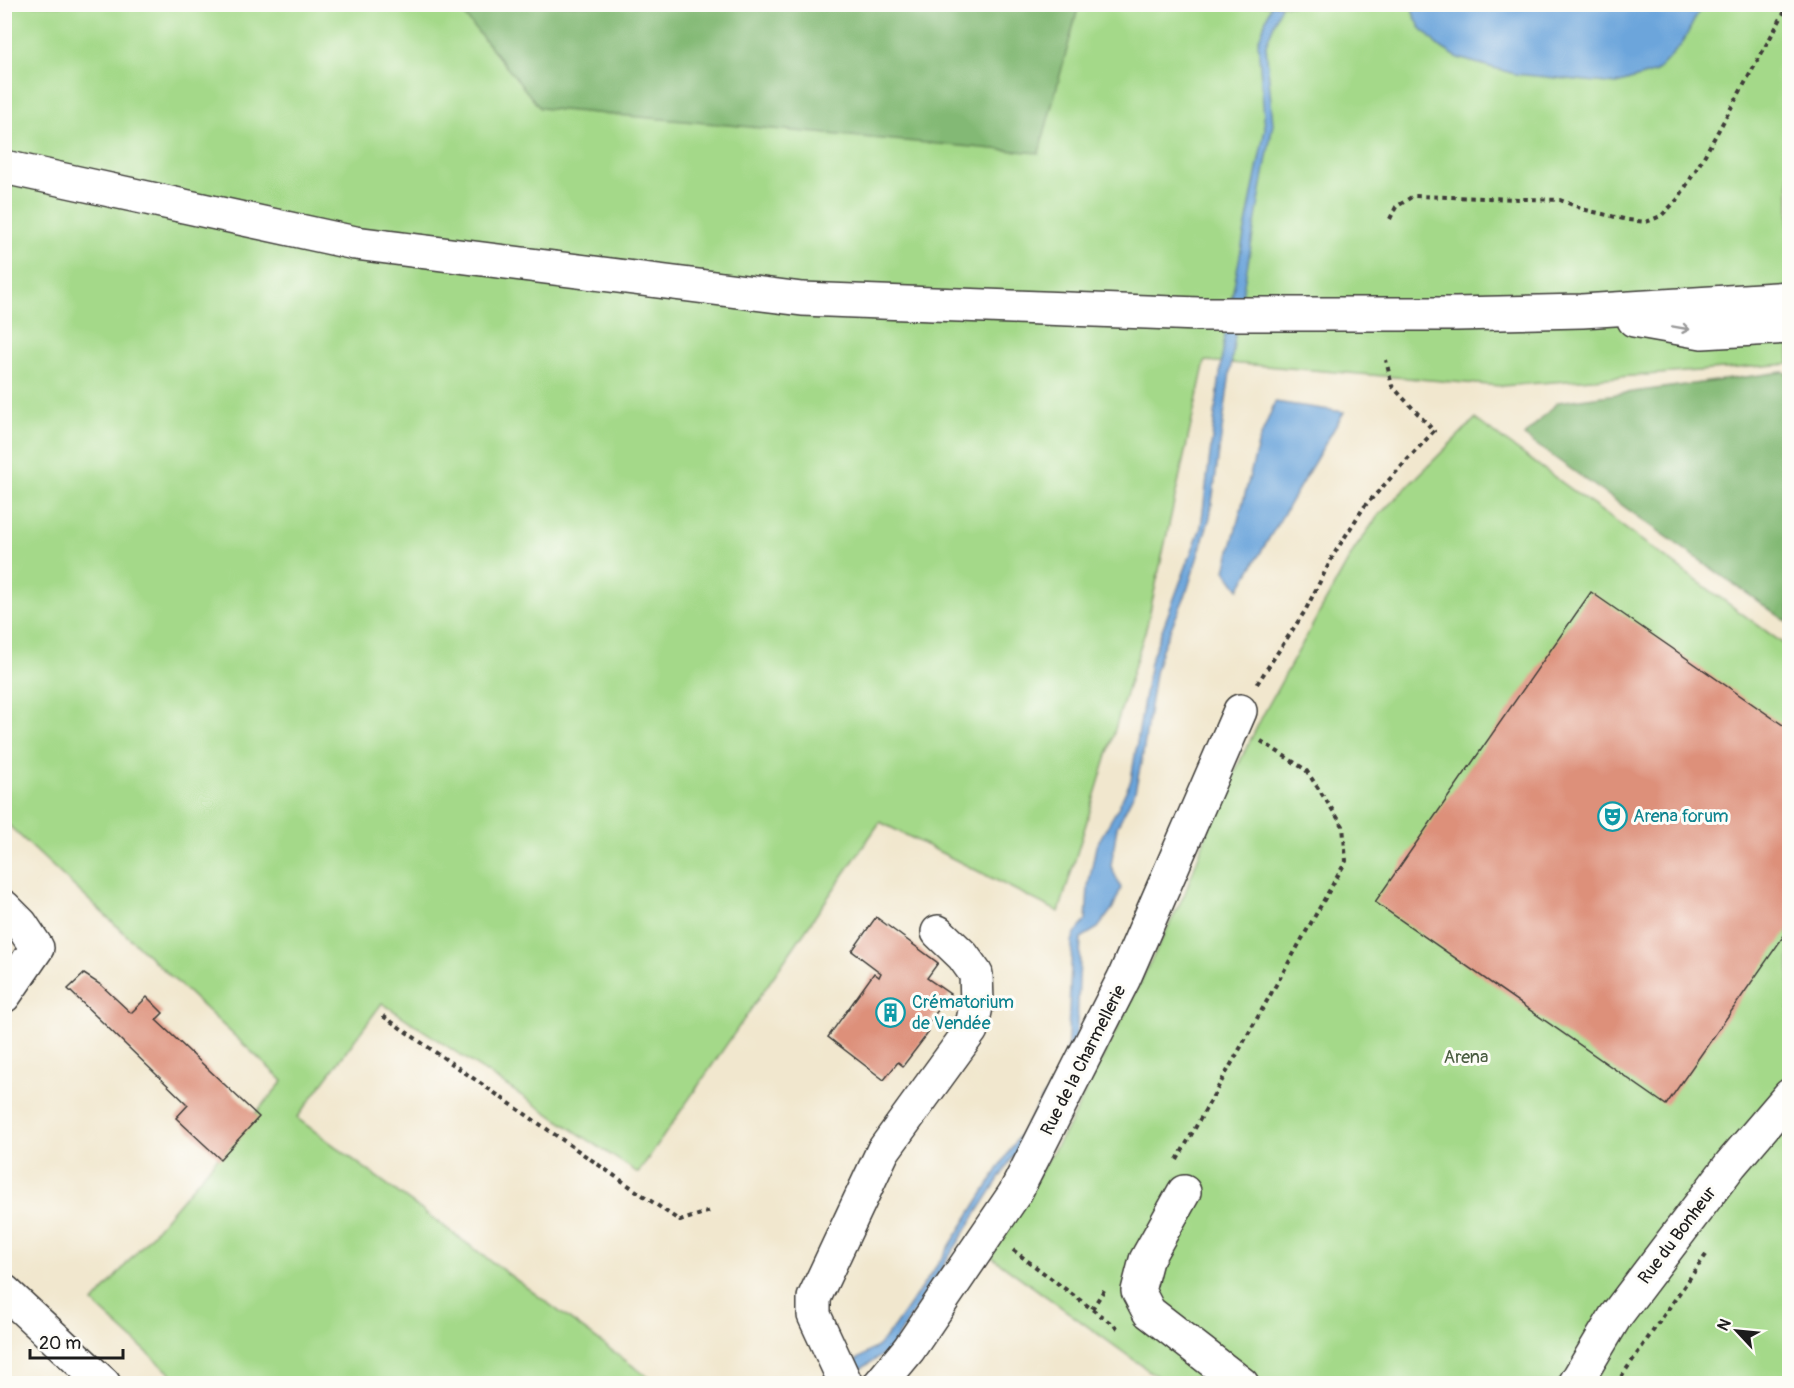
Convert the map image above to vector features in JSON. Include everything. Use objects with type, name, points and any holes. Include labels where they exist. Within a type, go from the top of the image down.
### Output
[{"type":"main road","points":[[4,167],[356,243],[802,299],[1199,314],[1456,314],[1582,310],[1790,298]]},
{"type":"main road","points":[[1582,310],[1702,332],[1790,327]]},
{"type":"main road","name":"Rue de la Charmellerie","points":[[880,1383],[909,1349],[1016,1193],[1124,978],[1237,717]]},
{"type":"main road","points":[[4,907],[21,924],[37,948],[4,996]]},
{"type":"main road","points":[[846,1383],[814,1315],[814,1298],[883,1151],[971,1030],[977,1002],[976,974],[963,956],[938,932]]},
{"type":"main road","name":"Rue du Bonheur","points":[[1575,1383],[1615,1317],[1731,1164],[1790,1095]]},
{"type":"main road","points":[[1178,1180],[1146,1260],[1138,1291],[1149,1312],[1242,1383]]},
{"type":"main road","points":[[4,1291],[104,1383]]},
{"type":"path","points":[[1390,219],[1396,207],[1413,196],[1560,200],[1586,210],[1628,220],[1646,222],[1661,216],[1678,199],[1702,160],[1789,4]]},
{"type":"path","points":[[1178,1180],[1346,861],[1343,826],[1306,770],[1237,717],[1305,611],[1334,554],[1364,507],[1434,431],[1392,386],[1386,360]]},
{"type":"path","points":[[383,1016],[680,1221],[713,1210]]},
{"type":"path","points":[[989,1232],[1129,1336]]},
{"type":"path","points":[[1616,1383],[1711,1247]]},
{"type":"path","points":[[1092,1309],[1110,1280]]},
{"type":"green space","points":[[4,5],[1789,5],[1789,364],[1501,386],[1205,361],[1147,625],[1059,912],[880,822],[638,1173],[382,1003],[297,1118],[656,1383],[181,1383],[93,1303],[283,1081],[5,822]]},
{"type":"green space","points":[[456,5],[1079,5],[1039,153],[540,108]]},
{"type":"green space","points":[[1783,372],[1790,374],[1789,623],[1524,436],[1558,402]]},
{"type":"green space","name":"Arena","points":[[1475,419],[1789,648],[1789,1383],[1166,1383],[989,1255],[1068,1127],[1185,893],[1215,811],[1263,715],[1354,550],[1378,516]]},
{"type":"water","points":[[1413,4],[1702,5],[1682,44],[1656,72],[1617,84],[1515,74],[1458,58],[1437,45],[1420,27],[1413,13]]},
{"type":"water","points":[[1271,5],[1281,5],[1266,45],[1273,124],[1236,329],[1210,517],[1186,594],[1162,649],[1155,673],[1135,791],[1117,827],[1111,866],[1121,888],[1113,908],[1098,928],[1081,938],[1076,1046],[1044,1108],[889,1351],[851,1375],[849,1365],[878,1346],[944,1255],[1067,1056],[1072,942],[1074,935],[1086,920],[1088,887],[1096,846],[1131,780],[1150,662],[1201,527],[1226,326],[1265,129],[1258,42]]},
{"type":"water","points":[[1275,402],[1344,412],[1239,589],[1225,570],[1259,441]]},
{"type":"building","name":"Arena forum","points":[[1591,592],[1790,730],[1790,927],[1666,1105],[1375,902]]},
{"type":"building","name":"Crématorium de Vendée","points":[[876,917],[938,963],[927,978],[950,994],[924,1029],[929,1032],[903,1066],[898,1062],[884,1080],[828,1037],[874,973],[879,977],[881,973],[852,951]]},
{"type":"building","points":[[84,974],[101,985],[131,1013],[147,997],[163,1013],[156,1020],[259,1117],[220,1159],[176,1118],[188,1105],[68,989]]},
{"type":"place","name":"Arena forum","points":[[1612,816]]},
{"type":"place","name":"Crématorium de Vendée","points":[[891,1012]]}]
